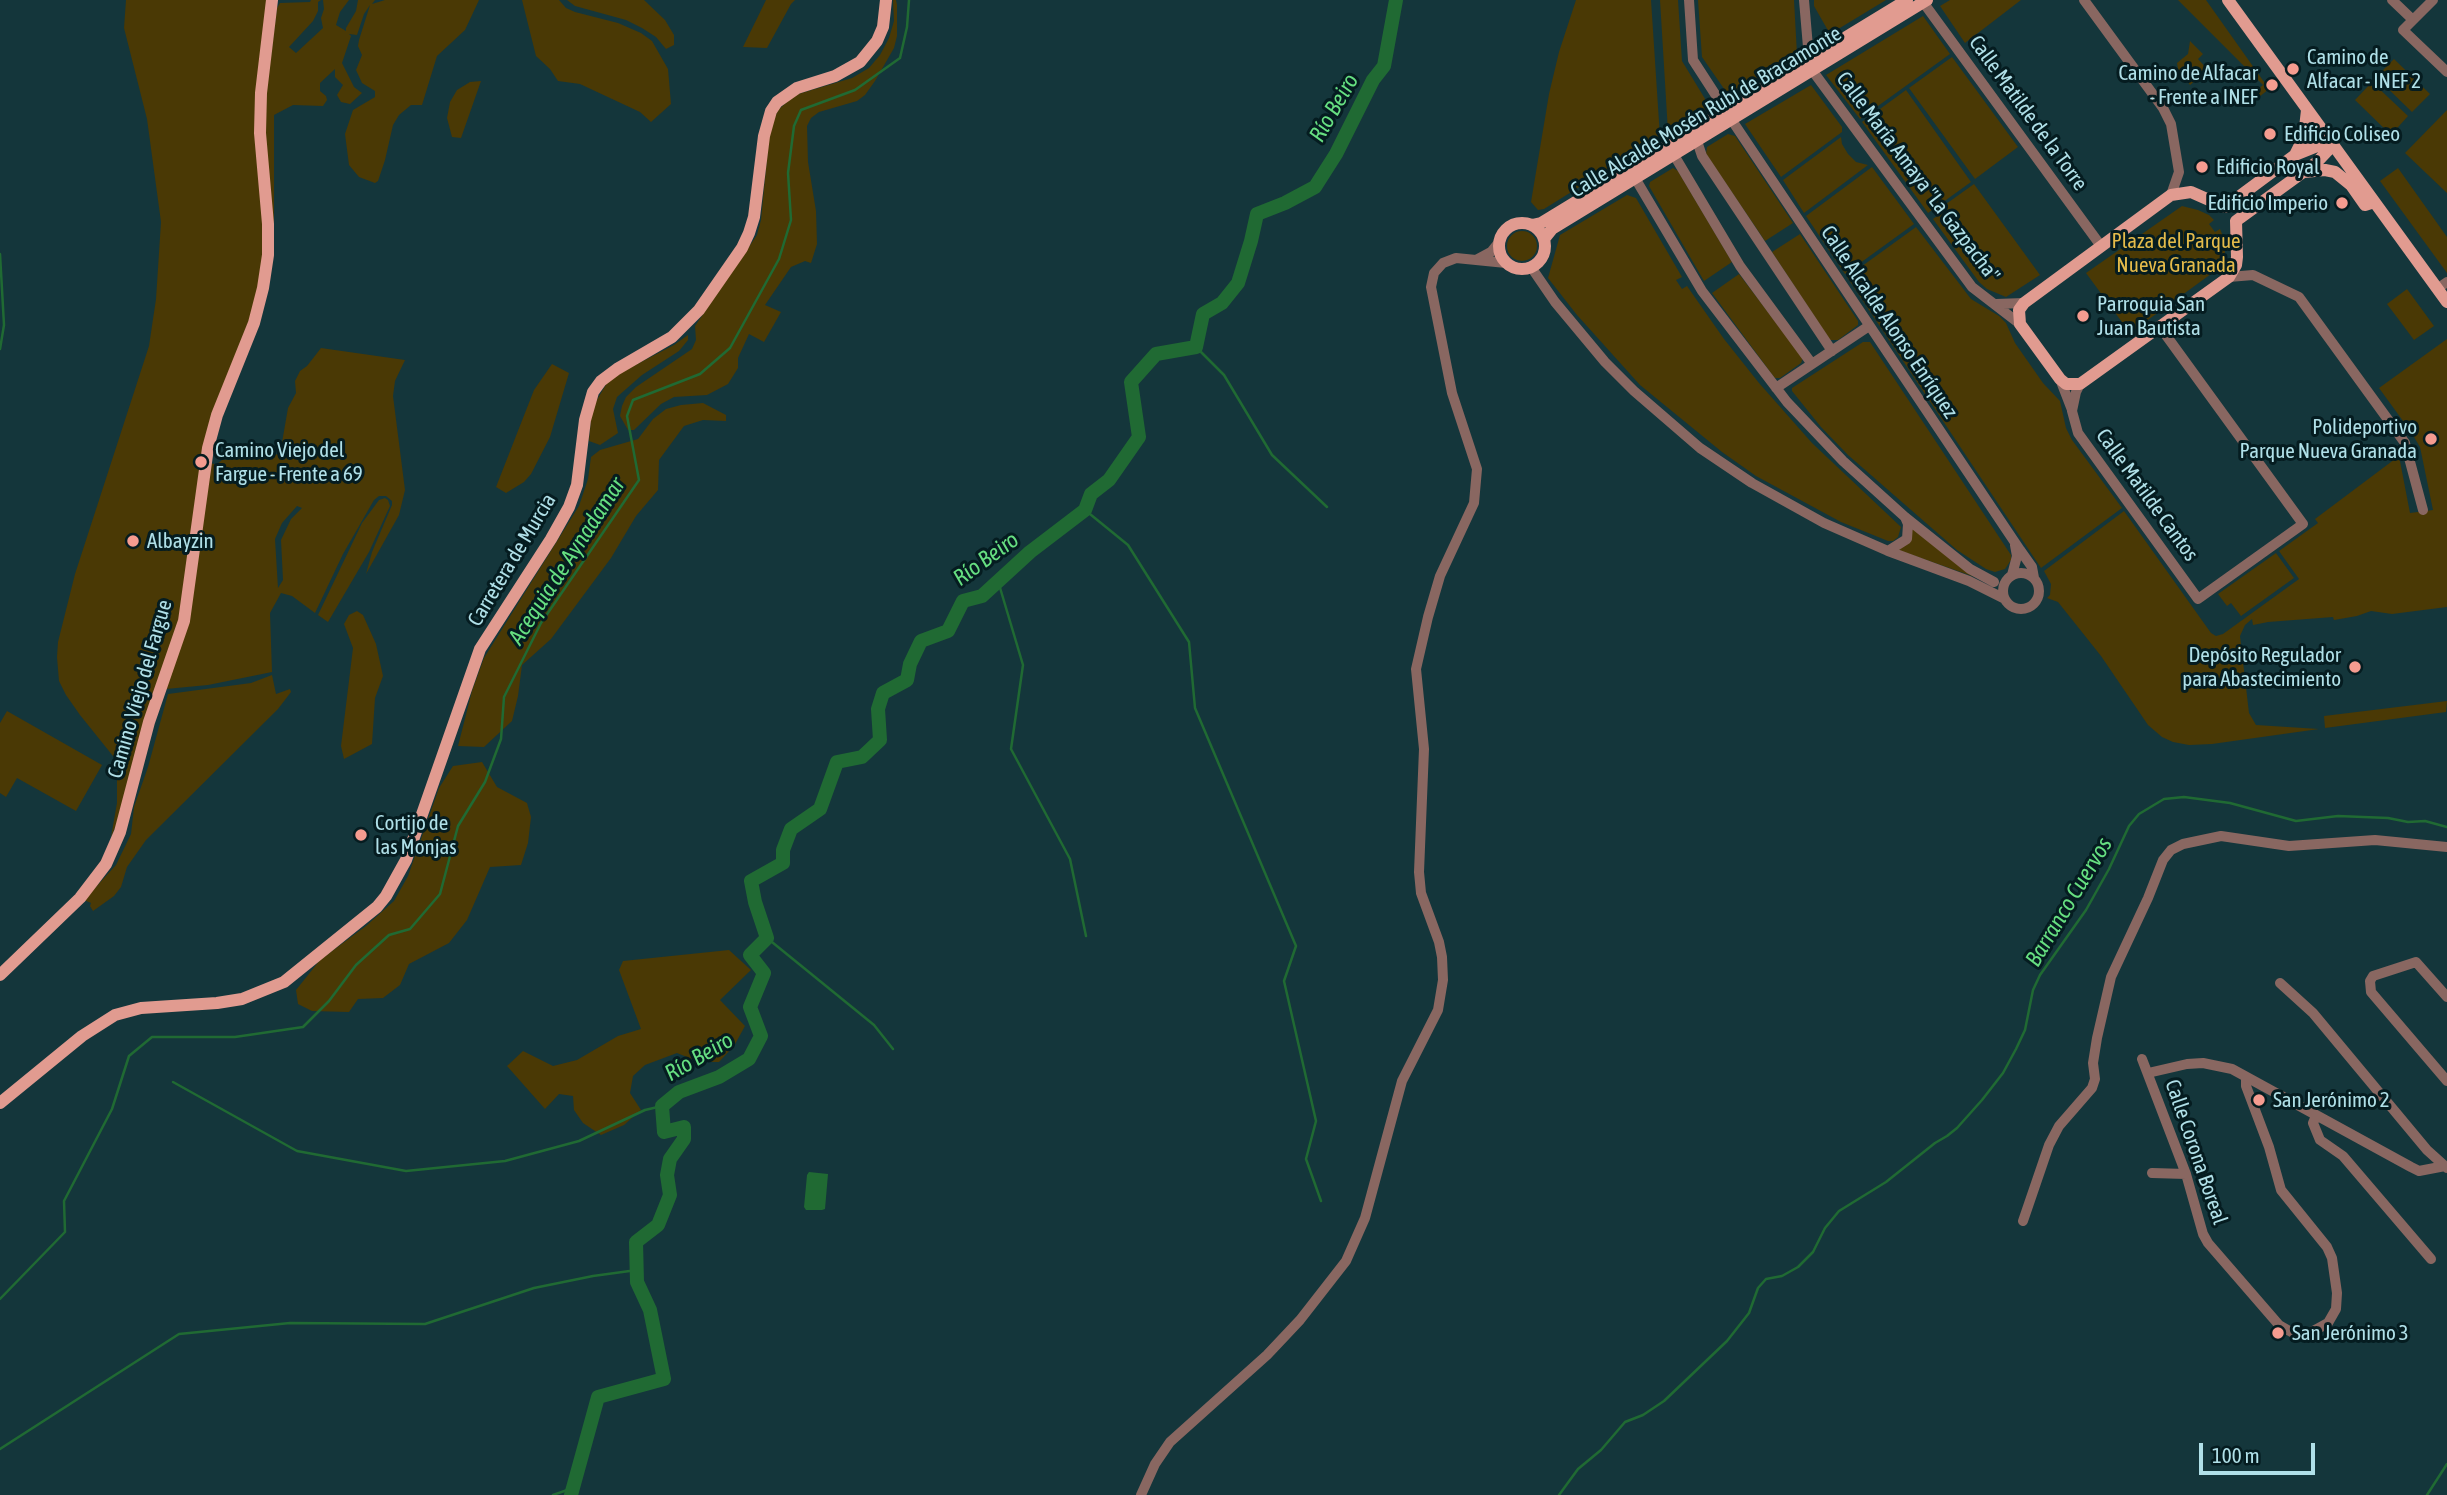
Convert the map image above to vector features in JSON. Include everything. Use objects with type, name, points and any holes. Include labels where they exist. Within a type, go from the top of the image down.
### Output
[{"type":"main road","name":"Camino Viejo del Fargue","points":[[0,975],[80,898],[106,864],[120,832],[149,722],[184,621],[208,448],[217,415],[254,323],[266,266],[268,224],[260,133],[261,93],[272,0]]},
{"type":"main road","name":"Carretera de Murcia","points":[[0,1103],[104,1021],[141,1008],[217,1003],[242,999],[267,990],[301,970],[377,907],[386,896],[406,860],[480,649],[569,507],[577,485],[584,420],[593,392],[617,369],[672,337],[699,310],[742,248],[749,233],[754,217],[764,136],[771,111],[785,95],[797,88],[835,76],[860,62],[877,41],[883,27],[886,0]]},
{"type":"main road","name":"Calle Alcalde Mosén Rubí de Bracamonte","points":[[1813,64],[1907,0]]},
{"type":"main road","points":[[2228,0],[2374,202],[2442,285],[2447,302]]},
{"type":"main road","name":"Calle Alcalde Mosén Rubí de Bracamonte","points":[[1532,225],[1541,223],[1925,1]]},
{"type":"main road","points":[[2295,155],[2304,137],[2307,110]]},
{"type":"main road","name":"Calle Alcalde Mosén Rubí de Bracamonte","points":[[1544,239],[1552,229],[1697,141],[1729,115]]},
{"type":"main road","points":[[2332,143],[2303,172],[2240,217],[2226,216],[2231,204],[2238,197],[2295,155],[2332,143]]},
{"type":"main road","points":[[2303,172],[2335,172],[2350,185],[2365,205],[2374,202]]},
{"type":"main road","points":[[2192,192],[2243,205],[2236,265],[2229,277],[2080,384],[2066,384],[2020,324],[2020,310],[2024,303],[2171,195],[2192,192]]},
{"type":"main road","points":[[1512,225],[1532,225],[1544,239],[1542,256],[1531,267],[1519,269],[1506,263],[1501,256],[1499,242],[1506,229],[1512,225]]},
{"type":"street","name":"Calle Alcalde Alonso Enríquez","points":[[1689,0],[1693,60],[2032,567],[2034,578]]},
{"type":"street","points":[[1804,0],[1808,47],[1813,64]]},
{"type":"street","points":[[2084,0],[2168,116],[2174,133],[2179,173],[2171,195]]},
{"type":"street","points":[[2392,0],[2413,20]]},
{"type":"street","points":[[2433,0],[2403,30],[2447,72]]},
{"type":"street","name":"Calle Matilde de la Torre","points":[[1925,1],[2101,246]]},
{"type":"street","name":"Calle María Amaya \"La Gazpacha\"","points":[[1813,64],[1972,287],[2020,324]]},
{"type":"street","points":[[1697,141],[1702,156],[1832,351]]},
{"type":"street","points":[[1674,155],[1740,266],[1812,364]]},
{"type":"street","points":[[2179,173],[2192,192]]},
{"type":"street","points":[[1635,178],[1702,291],[1776,388],[1843,461],[1905,517],[1970,569],[1999,583],[2006,600]]},
{"type":"street","points":[[1478,259],[1492,252],[1499,242]]},
{"type":"street","points":[[1141,1495],[1154,1464],[1170,1442],[1267,1355],[1300,1320],[1346,1261],[1365,1218],[1399,1089],[1432,1024],[1442,993],[1442,957],[1421,893],[1420,882],[1424,749],[1416,669],[1440,576],[1474,503],[1477,469],[1452,393],[1431,288],[1434,273],[1443,263],[1463,257],[1506,263]]},
{"type":"street","points":[[2238,257],[2253,275],[2299,297],[2396,429],[2410,457],[2423,510]]},
{"type":"street","points":[[1531,267],[1555,302],[1605,362],[1634,391],[1690,440],[1752,483],[1833,528],[1969,581],[2006,600],[2015,608],[2032,605],[2039,591],[2034,578],[2021,572],[1999,583],[1969,581]]},
{"type":"street","points":[[2229,277],[2253,275]]},
{"type":"street","name":"Calle María Amaya \"La Gazpacha\"","points":[[1996,304],[2024,303]]},
{"type":"street","points":[[1776,388],[1869,326]]},
{"type":"street","name":"Calle Matilde Cantos","points":[[2060,379],[2073,411],[2078,433],[2198,599],[2302,524],[2160,327]]},
{"type":"street","points":[[2073,411],[2080,384]]},
{"type":"street","points":[[1888,551],[1907,539],[1908,524],[1905,517]]},
{"type":"street","points":[[2012,575],[2017,556],[2015,545]]},
{"type":"street","points":[[2023,1221],[2049,1145],[2059,1126],[2092,1088],[2097,1038],[2111,977],[2163,860],[2171,850],[2183,844],[2221,836],[2289,846],[2375,840],[2447,847]]},
{"type":"street","points":[[2447,997],[2416,962],[2373,976],[2370,981],[2371,992],[2447,1081]]},
{"type":"street","points":[[2280,983],[2313,1013],[2427,1150],[2444,1162]]},
{"type":"street","name":"Calle Corona Boreal","points":[[2142,1059],[2186,1174],[2208,1243],[2279,1325],[2293,1334],[2301,1335],[2316,1331],[2333,1316],[2337,1301],[2332,1258],[2327,1247],[2281,1190],[2269,1147],[2246,1086],[2246,1077]]},
{"type":"street","points":[[2148,1073],[2187,1063],[2203,1063],[2232,1069],[2419,1171],[2444,1162]]},
{"type":"street","points":[[2316,1116],[2313,1123],[2320,1140],[2343,1156],[2431,1259]]},
{"type":"street","points":[[2152,1173],[2186,1174]]},
{"type":"green space","points":[[126,0],[270,0],[265,42],[265,238],[256,302],[212,415],[182,610],[120,816],[111,837],[117,803],[117,773],[121,766],[66,695],[59,681],[57,657],[58,642],[75,574],[149,346],[156,299],[161,222],[147,119],[124,28]]},
{"type":"green space","points":[[321,0],[313,21],[289,47],[296,53],[323,28],[323,0],[349,0],[340,12],[336,25],[346,31],[356,11],[358,0],[375,0],[372,4],[385,0],[479,0],[465,30],[437,56],[422,105],[411,105],[399,115],[393,125],[385,160],[375,183],[359,177],[349,165],[345,134],[353,110],[375,97],[375,91],[362,83],[356,70],[362,55],[358,46],[359,40],[370,5],[357,35],[349,34],[351,36],[342,63],[354,87],[362,93],[350,104],[341,102],[337,95],[343,85],[335,77],[335,69],[320,83],[320,91],[327,100],[323,106],[293,105],[274,115],[274,241],[263,119],[277,8],[280,3]]},
{"type":"green space","points":[[522,0],[559,0],[566,8],[575,12],[618,23],[641,33],[652,41],[668,69],[671,104],[651,122],[640,112],[580,84],[558,81],[536,56]]},
{"type":"green space","points":[[567,0],[644,0],[665,20],[674,35],[674,45],[666,49],[656,37],[626,20],[575,6]]},
{"type":"green space","points":[[766,0],[795,0],[767,48],[743,47]]},
{"type":"green space","points":[[893,0],[896,0],[897,5],[897,36],[894,48],[875,81],[857,101],[819,112],[811,118],[807,126],[817,244],[811,263],[805,261],[791,267],[765,305],[781,312],[764,342],[749,334],[738,358],[738,368],[728,384],[707,395],[674,397],[661,404],[634,430],[628,430],[620,416],[626,397],[636,387],[692,349],[696,340],[695,326],[757,235],[761,220],[769,138],[779,109],[795,95],[852,78],[869,68],[889,38],[894,21]]},
{"type":"green space","points":[[1576,0],[1651,0],[1660,137],[1544,209],[1538,210],[1531,202],[1549,94]]},
{"type":"green space","points":[[1660,0],[1678,0],[1682,61],[1710,107],[1668,132]]},
{"type":"green space","points":[[1698,0],[1794,0],[1797,54],[1729,96],[1702,57]]},
{"type":"green space","points":[[1814,0],[1886,0],[1830,34],[1814,6]]},
{"type":"green space","points":[[1950,0],[2021,0],[1965,43],[1940,6]]},
{"type":"green space","points":[[2178,0],[2206,0],[2269,89],[2254,101],[2250,95],[2263,85]]},
{"type":"green space","points":[[1923,16],[1950,54],[1860,119],[1826,75]]},
{"type":"green space","points":[[2190,41],[2203,54],[2198,59],[2208,70],[2190,85],[2178,69],[2177,63],[2188,54]]},
{"type":"green space","points":[[1952,57],[2018,147],[1975,179],[1909,88]]},
{"type":"green space","points":[[2394,59],[2430,94],[2412,112],[2376,77]]},
{"type":"green space","points":[[481,81],[461,138],[452,137],[447,118],[450,102],[457,90],[470,82]]},
{"type":"green space","points":[[2372,82],[2408,116],[2391,135],[2355,100]]},
{"type":"green space","points":[[1811,85],[1842,127],[1842,132],[1781,177],[1745,124]]},
{"type":"green space","points":[[1906,90],[1971,182],[1928,213],[1862,122]]},
{"type":"green space","points":[[2447,110],[2447,193],[2405,153]]},
{"type":"green space","points":[[1728,134],[1735,136],[1793,223],[1765,241],[1706,154],[1707,147]]},
{"type":"green space","points":[[1841,137],[1848,154],[1856,162],[1868,165],[1804,213],[1783,180]]},
{"type":"green space","points":[[1872,167],[1914,224],[1845,274],[1806,216]]},
{"type":"green space","points":[[1673,168],[1678,171],[1732,262],[1704,281],[1649,186],[1650,182]]},
{"type":"green space","points":[[2398,168],[2447,237],[2447,273],[2380,181]]},
{"type":"green space","points":[[1974,184],[2040,275],[2006,297],[1987,289],[1979,282],[1933,219],[1941,213],[1939,209]]},
{"type":"green space","points":[[1627,195],[1636,198],[1682,277],[1676,280],[1682,289],[1687,286],[1759,383],[1812,443],[1901,527],[1898,537],[1893,541],[1841,522],[1756,476],[1722,452],[1640,385],[1577,315],[1548,278],[1560,235]]},
{"type":"green space","name":"Plaza del Parque Nueva Granada","points":[[2182,206],[2209,215],[2214,220],[2209,224],[2215,232],[2220,229],[2225,252],[2222,266],[2130,333],[2086,273]]},
{"type":"green space","points":[[1916,227],[1971,299],[2006,323],[2015,343],[2043,383],[2060,401],[2066,428],[2072,440],[2122,508],[2041,568],[1847,277]]},
{"type":"green space","points":[[1522,231],[1528,232],[1536,240],[1536,252],[1528,260],[1522,261],[1516,260],[1508,252],[1507,246],[1508,240],[1516,232]]},
{"type":"green space","points":[[1800,234],[1858,321],[1858,325],[1838,340],[1830,340],[1772,252]]},
{"type":"green space","points":[[1739,274],[1803,358],[1801,363],[1780,378],[1775,378],[1771,373],[1712,293]]},
{"type":"green space","points":[[2407,289],[2434,326],[2414,340],[2387,304]]},
{"type":"green space","points":[[688,335],[688,340],[679,351],[642,375],[617,397],[613,409],[618,433],[600,445],[589,441],[592,408],[607,383],[618,374]]},
{"type":"green space","points":[[2447,339],[2447,607],[2392,614],[2371,611],[2334,620],[2333,617],[2253,625],[2252,619],[2245,625],[2240,636],[2249,713],[2256,725],[2319,729],[2212,744],[2189,745],[2162,737],[2148,725],[2101,656],[2058,602],[2047,598],[2051,584],[2044,571],[2124,511],[2211,633],[2216,636],[2223,634],[2299,579],[2279,551],[2318,523],[2315,519],[2399,456],[2410,513],[2433,510],[2420,447],[2379,388]]},
{"type":"green space","points":[[1863,342],[1870,342],[2011,555],[2005,569],[1995,572],[1986,569],[1957,550],[1848,455],[1792,391],[1792,388]]},
{"type":"green space","points":[[321,348],[405,360],[395,381],[393,396],[405,490],[399,515],[366,574],[372,552],[392,505],[392,501],[386,496],[379,496],[374,500],[343,554],[315,613],[292,596],[281,593],[270,613],[272,672],[208,685],[166,689],[209,462],[216,465],[222,460],[280,454],[288,408],[296,393],[295,381],[300,371]],"holes":[[[297,506],[302,508],[291,519],[281,540],[283,580],[278,588],[275,539],[282,523]]]},
{"type":"green space","points":[[552,364],[569,373],[550,437],[531,474],[524,482],[506,493],[496,487],[534,390]]},
{"type":"green space","points":[[703,403],[726,415],[726,421],[703,420],[684,426],[659,460],[658,490],[636,516],[611,558],[551,639],[522,665],[512,721],[484,747],[458,746],[472,691],[484,658],[579,506],[588,479],[591,457],[600,450],[638,439],[653,419],[666,409]]},
{"type":"green space","points":[[385,498],[390,506],[369,552],[328,622],[318,615],[362,523],[379,500]]},
{"type":"green space","points":[[1910,522],[1975,577],[1898,550]]},
{"type":"green space","points":[[2276,553],[2294,578],[2241,616],[2231,603],[2227,606],[2218,594]]},
{"type":"green space","points":[[357,611],[363,615],[376,644],[383,676],[375,698],[372,744],[344,759],[341,746],[353,648],[344,624],[349,615]]},
{"type":"green space","points":[[272,675],[276,694],[290,689],[291,692],[278,709],[146,840],[127,867],[121,887],[114,896],[93,911],[91,903],[84,900],[116,865],[131,834],[134,807],[168,694],[251,683]]},
{"type":"green space","points":[[2447,701],[2446,712],[2325,728],[2324,716]]},
{"type":"green space","points":[[7,711],[102,765],[76,811],[17,778],[6,797],[0,793],[0,723]]},
{"type":"green space","points":[[482,762],[497,787],[527,803],[531,817],[528,843],[521,865],[490,867],[467,920],[449,943],[409,964],[400,985],[383,998],[358,999],[349,1012],[312,1011],[298,1004],[296,990],[320,960],[394,901],[408,876],[439,788],[453,766]]},
{"type":"green space","points":[[729,950],[751,970],[720,1000],[745,1026],[734,1046],[719,1062],[699,1062],[677,1053],[645,1065],[633,1076],[630,1093],[641,1110],[624,1125],[601,1135],[583,1123],[574,1110],[573,1096],[559,1094],[545,1109],[507,1066],[523,1051],[553,1066],[577,1060],[618,1036],[641,1029],[619,970],[623,961]]},
{"type":"shaded area","points":[[809,1172],[828,1174],[825,1209],[806,1210],[804,1207]]},
{"type":"waterway","name":"Acequia de Aynadamar","points":[[0,1299],[65,1232],[64,1201],[112,1109],[129,1056],[152,1037],[235,1037],[303,1027],[329,1001],[356,965],[389,935],[410,929],[440,894],[458,826],[485,782],[501,739],[504,697],[541,623],[639,480],[627,416],[633,400],[700,374],[730,348],[779,259],[791,220],[788,173],[794,126],[801,110],[855,90],[900,58],[907,27],[909,0]]},
{"type":"waterway","name":"Río Beiro","points":[[571,1495],[598,1397],[664,1379],[650,1310],[637,1282],[636,1242],[658,1225],[670,1195],[667,1175],[670,1159],[684,1139],[684,1127],[664,1132],[662,1106],[679,1092],[719,1077],[749,1059],[761,1036],[750,1007],[764,973],[750,955],[767,938],[751,881],[783,863],[783,850],[791,829],[820,809],[837,762],[862,757],[880,740],[878,709],[883,693],[907,680],[910,664],[921,641],[948,631],[963,601],[982,596],[1030,552],[1085,510],[1091,494],[1109,480],[1139,437],[1131,382],[1156,354],[1196,347],[1203,314],[1222,303],[1238,283],[1257,214],[1315,187],[1336,154],[1373,80],[1384,66],[1396,0]]},
{"type":"waterway","points":[[0,254],[4,325],[0,349]]},
{"type":"waterway","points":[[1196,347],[1224,375],[1272,455],[1327,507]]},
{"type":"waterway","points":[[1085,510],[1128,545],[1189,642],[1195,708],[1296,946],[1284,981],[1316,1121],[1306,1159],[1321,1201]]},
{"type":"waterway","points":[[998,581],[1023,665],[1011,749],[1070,859],[1086,936]]},
{"type":"waterway","name":"Barranco Cuervos","points":[[1559,1495],[1578,1469],[1601,1450],[1625,1422],[1643,1415],[1664,1401],[1727,1341],[1749,1313],[1758,1288],[1766,1279],[1782,1276],[1798,1267],[1813,1252],[1825,1228],[1839,1211],[1886,1182],[1947,1136],[1982,1100],[2003,1073],[2025,1030],[2033,990],[2040,975],[2086,910],[2129,826],[2139,814],[2164,799],[2184,797],[2230,803],[2296,821],[2338,816],[2425,821],[2447,827]]},
{"type":"waterway","points":[[767,938],[874,1025],[893,1049]]},
{"type":"waterway","points":[[173,1082],[297,1151],[406,1171],[505,1161],[579,1141],[645,1110],[662,1106]]},
{"type":"waterway","points":[[0,1449],[179,1334],[290,1323],[425,1324],[534,1288],[637,1270]]},
{"type":"waterway","points":[[2427,1495],[2447,1464]]},
{"type":"waterway","points":[[553,1495],[573,1488]]},
{"type":"place","name":"Camino de Alfacar - INEF 2","points":[[2293,69]]},
{"type":"place","name":"Camino de Alfacar - Frente a INEF","points":[[2272,85]]},
{"type":"place","name":"Edificio Coliseo","points":[[2270,134]]},
{"type":"place","name":"Edificio Royal","points":[[2202,167]]},
{"type":"place","name":"Edificio Imperio","points":[[2342,203]]},
{"type":"place","name":"Parroquia San Juan Bautista","points":[[2083,316]]},
{"type":"place","name":"Polideportivo Parque Nueva Granada","points":[[2431,439]]},
{"type":"place","name":"Camino Viejo del Fargue - Frente a 69","points":[[201,462]]},
{"type":"place","name":"Albayzin","points":[[133,541]]},
{"type":"place","name":"Depósito Regulador para Abastecimiento","points":[[2355,667]]},
{"type":"place","name":"Cortijo de las Monjas","points":[[361,835]]},
{"type":"place","name":"San Jerónimo 2","points":[[2259,1100]]},
{"type":"place","name":"San Jerónimo 3","points":[[2278,1333]]}]
